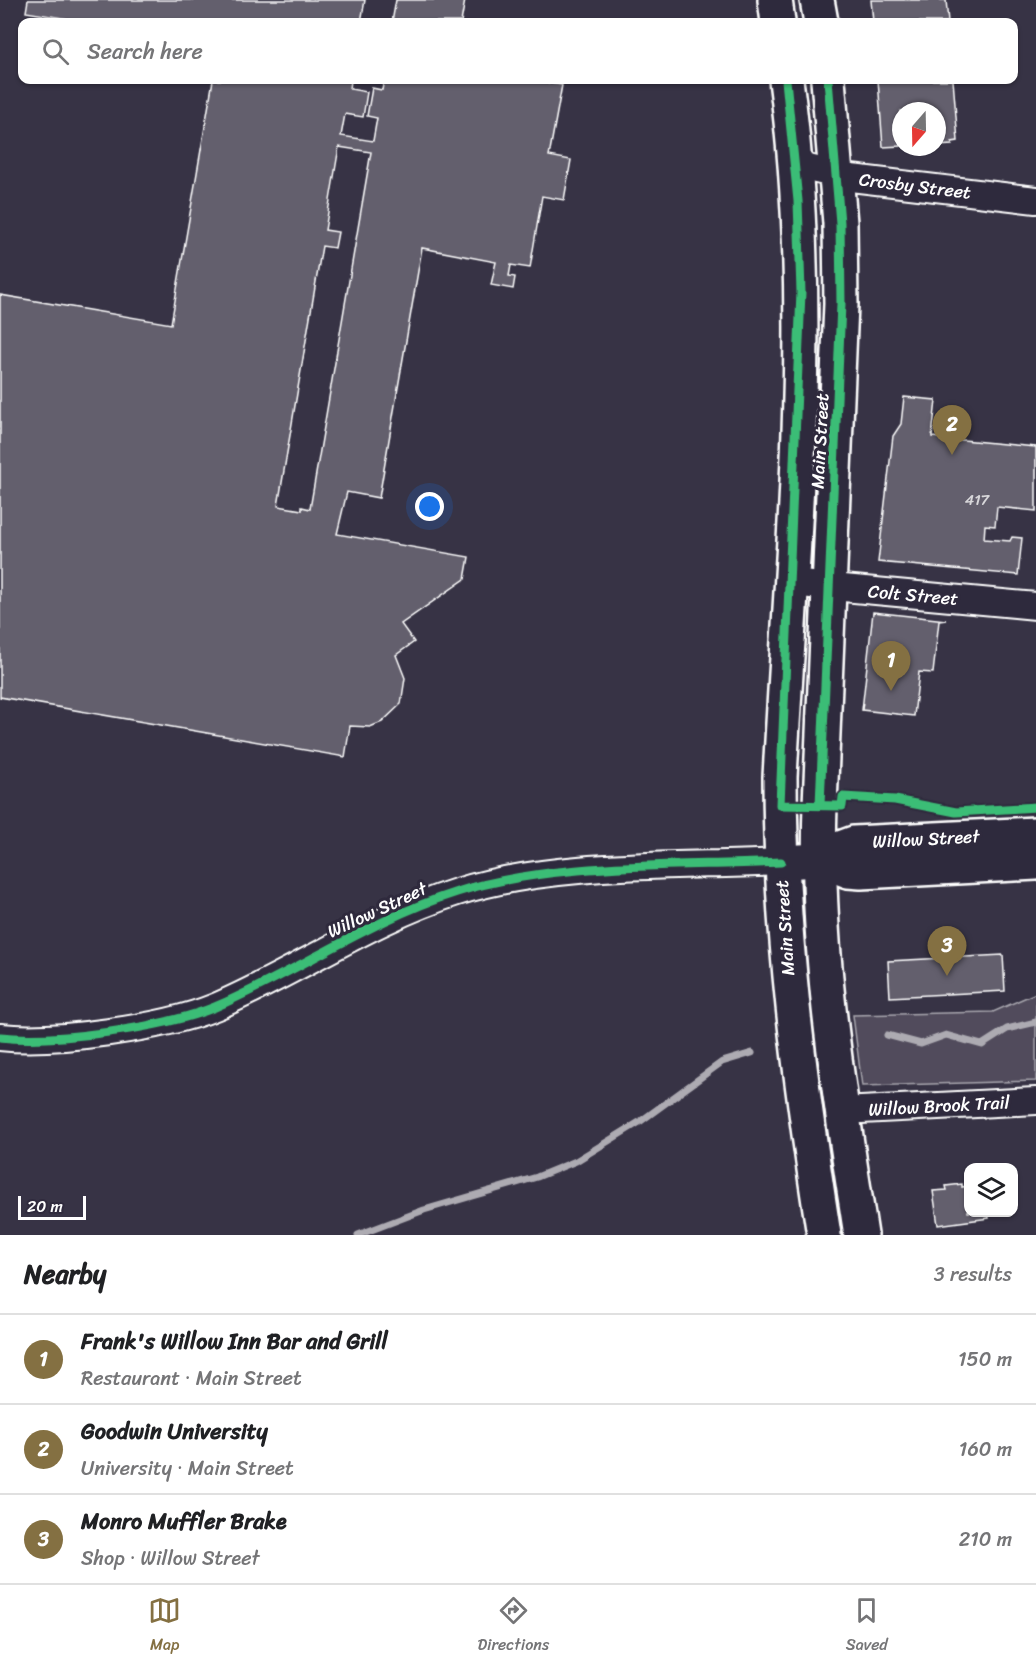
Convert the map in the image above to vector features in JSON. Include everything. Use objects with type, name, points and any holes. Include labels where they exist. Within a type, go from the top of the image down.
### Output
[{"type":"main road","points":[[775,0],[777,18]]},
{"type":"main road","points":[[817,0],[820,18]]},
{"type":"main road","name":"Main Street","points":[[786,84],[795,165],[801,292],[780,777],[781,862],[792,1016],[824,1235]]},
{"type":"main road","name":"Main Street","points":[[828,84],[837,176],[842,304],[820,860],[825,963],[842,1111],[861,1235]]},
{"type":"main road","name":"Willow Street","points":[[820,860],[854,843],[1036,834]]},
{"type":"main road","name":"Willow Street","points":[[781,862],[820,860],[848,871],[861,872],[1036,863]]},
{"type":"street","name":"Crosby Street","points":[[795,165],[837,176],[1036,200]]},
{"type":"street","name":"Colt Street","points":[[790,583],[1036,606]]},
{"type":"street","name":"Willow Street","points":[[0,1037],[69,1037],[138,1026],[212,1008],[414,907],[488,883],[569,872],[781,862]]},
{"type":"street","name":"Willow Brook Trail","points":[[842,1111],[1036,1101]]},
{"type":"shaded area","points":[[1036,993],[1036,1081],[862,1086],[853,1015],[993,1012]]},
{"type":"building","points":[[28,0],[365,0],[362,18],[63,18],[26,12]]},
{"type":"building","points":[[396,0],[465,0],[462,18],[393,18]]},
{"type":"building","points":[[871,0],[946,0],[948,18],[873,18]]},
{"type":"building","points":[[212,84],[351,84],[350,89],[367,92],[363,117],[345,114],[341,136],[373,141],[377,118],[367,116],[372,88],[382,90],[383,84],[562,85],[549,156],[571,160],[564,200],[542,196],[530,268],[511,265],[509,276],[515,277],[513,289],[491,285],[496,262],[422,248],[379,498],[347,492],[337,534],[469,557],[465,579],[401,624],[414,642],[396,655],[405,678],[401,704],[382,722],[370,727],[350,726],[345,757],[0,697],[0,295],[171,324]],"holes":[[[339,147],[371,152],[310,509],[278,506],[322,246],[335,248],[338,232],[325,230]]]},
{"type":"building","points":[[878,84],[953,84],[958,141],[946,145],[946,102],[892,102],[892,146],[883,147]]},
{"type":"building","points":[[904,397],[936,400],[932,437],[1036,447],[1036,511],[997,507],[995,526],[985,525],[984,539],[1010,541],[1012,537],[1022,538],[1018,575],[878,562],[893,436],[901,424]]},
{"type":"building","points":[[873,612],[946,620],[939,621],[933,673],[919,672],[914,716],[862,710]]},
{"type":"building","points":[[1003,955],[1005,991],[890,997],[888,961]]},
{"type":"building","points":[[962,1184],[964,1187],[964,1217],[989,1218],[938,1225],[933,1191],[947,1190],[946,1186]]},
{"type":"waterway","points":[[887,1035],[921,1044],[946,1035],[982,1045],[1007,1029],[1036,1022]]},
{"type":"waterway","points":[[358,1235],[424,1210],[537,1177],[576,1161],[641,1121],[722,1062],[752,1053]]},
{"type":"cycle path","points":[[786,84],[798,201],[801,292],[780,805],[842,806],[843,797],[895,800],[956,812],[1036,807]]},
{"type":"cycle path","points":[[820,805],[841,304],[840,223],[828,84]]},
{"type":"cycle path","points":[[0,1037],[78,1036],[139,1027],[193,1015],[245,993],[394,916],[457,892],[495,882],[535,875],[617,867],[781,862]]},
{"type":"place","name":"Goodwin University","points":[[952,455]]},
{"type":"place","name":"Frank's Willow Inn Bar and Grill","points":[[891,691]]},
{"type":"place","name":"Monro Muffler Brake","points":[[947,976]]}]
